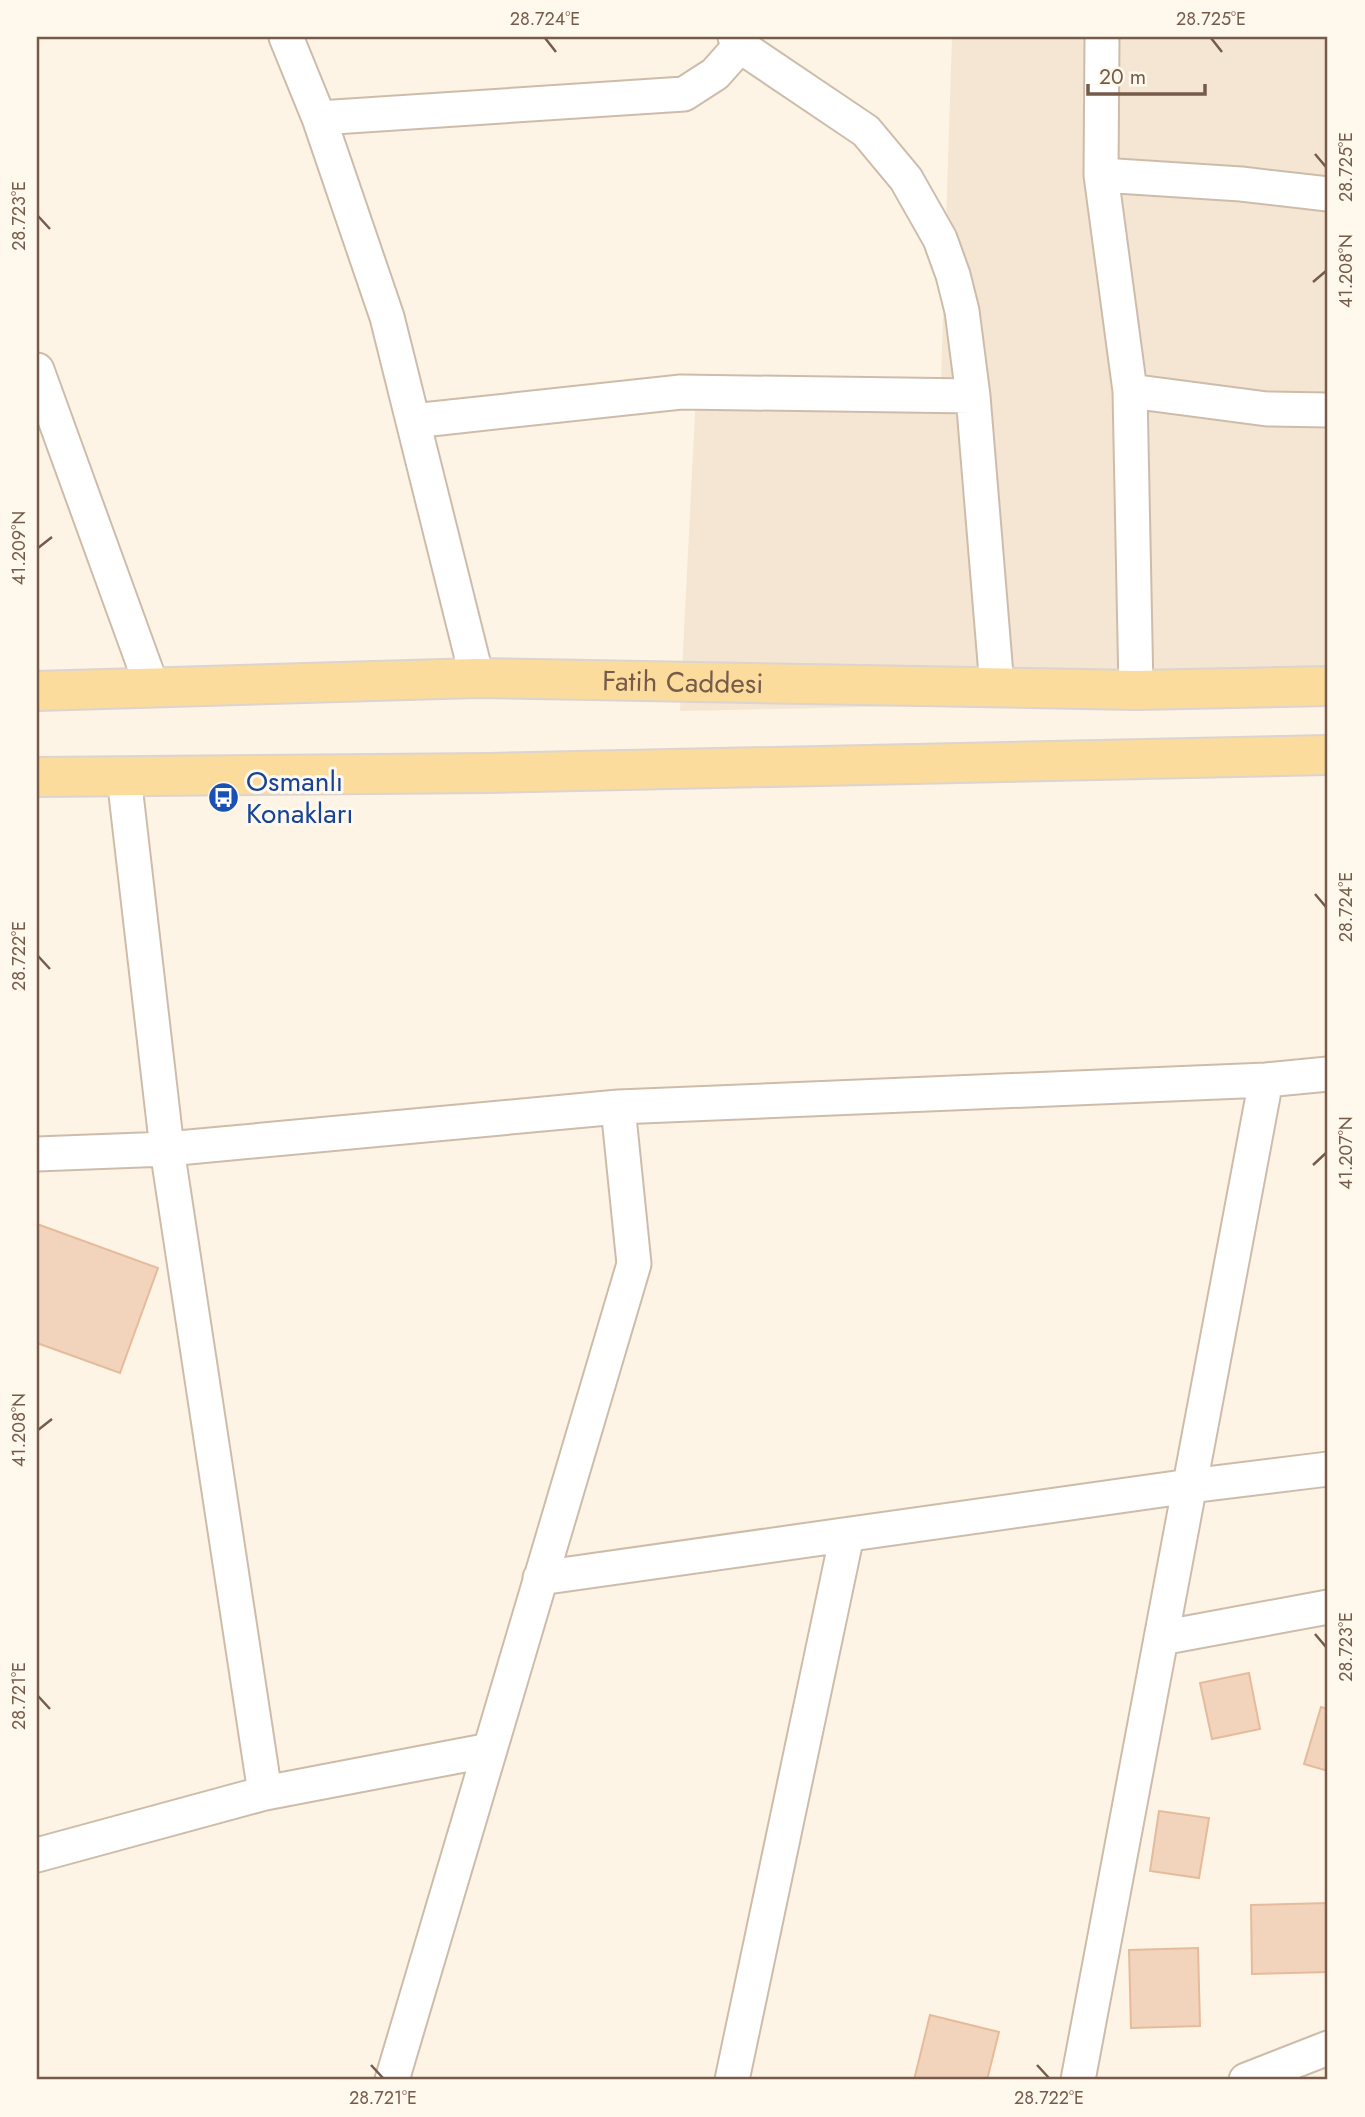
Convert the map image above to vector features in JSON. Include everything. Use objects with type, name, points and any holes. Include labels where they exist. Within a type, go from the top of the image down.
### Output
[{"type":"main road","name":"Fatih Caddesi","points":[[37,691],[477,678],[1136,690],[1328,687]]},
{"type":"main road","points":[[37,777],[490,773],[1328,755]]},
{"type":"street","points":[[286,37],[319,118],[387,317],[477,678]]},
{"type":"street","points":[[1102,37],[1101,175],[1130,391],[1136,690]]},
{"type":"street","points":[[319,118],[684,94],[715,74],[738,41],[866,131],[906,179],[940,239],[962,311],[973,396],[997,687]]},
{"type":"street","points":[[1101,175],[1241,184],[1328,194]]},
{"type":"street","points":[[37,370],[152,687]]},
{"type":"street","points":[[1130,391],[1267,409],[1328,410]]},
{"type":"street","points":[[413,421],[681,392],[973,396]]},
{"type":"street","points":[[124,777],[167,1149],[265,1793]]},
{"type":"street","points":[[37,1154],[167,1149],[618,1107],[1266,1080],[1328,1074]]},
{"type":"street","points":[[1078,2080],[1266,1080]]},
{"type":"street","points":[[392,2080],[634,1264],[618,1107]]},
{"type":"street","points":[[540,1578],[1328,1469]]},
{"type":"street","points":[[732,2080],[847,1535]]},
{"type":"street","points":[[1161,1638],[1328,1607]]},
{"type":"street","points":[[37,1855],[265,1793],[490,1750]]},
{"type":"street","points":[[1247,2080],[1328,2049]]},
{"type":"shaded area","points":[[952,37],[1328,37],[1328,697],[680,711],[696,394],[941,380]]},
{"type":"building","points":[[37,1224],[158,1268],[120,1373],[37,1343]]},
{"type":"building","points":[[1249,1673],[1260,1729],[1212,1739],[1200,1683]]},
{"type":"building","points":[[1321,1707],[1328,1709],[1328,1771],[1304,1764]]},
{"type":"building","points":[[1159,1811],[1209,1818],[1199,1878],[1150,1871]]},
{"type":"building","points":[[1328,1903],[1328,1972],[1252,1974],[1251,1905]]},
{"type":"building","points":[[1198,1948],[1200,2026],[1131,2028],[1129,1950]]},
{"type":"building","points":[[930,2015],[999,2032],[987,2080],[914,2080]]},
{"type":"place","name":"Osmanlı Konakları","points":[[223,797]]}]
